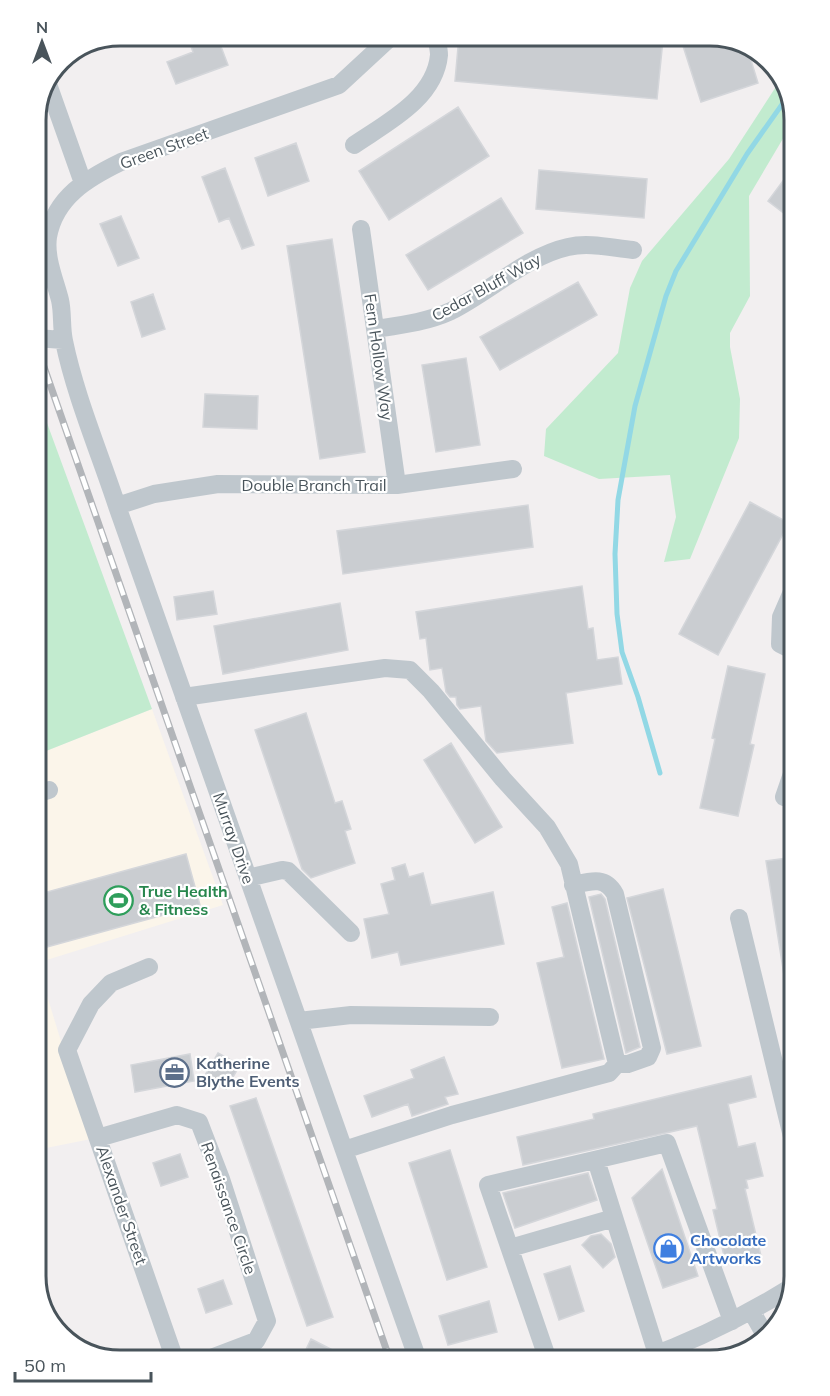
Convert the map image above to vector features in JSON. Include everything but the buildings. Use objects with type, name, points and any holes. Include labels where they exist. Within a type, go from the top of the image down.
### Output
[{"type":"street","name":"Green Street","points":[[63,340],[60,302],[48,252],[48,237],[56,214],[67,197],[91,176],[121,162],[339,85],[381,46]]},
{"type":"street","points":[[354,145],[405,109],[425,91],[435,74],[439,53],[438,47]]},
{"type":"street","points":[[52,94],[83,183]]},
{"type":"street","name":"Fern Hollow Way","points":[[361,229],[397,485]]},
{"type":"street","name":"Cedar Bluff Way","points":[[375,329],[423,322],[451,311],[543,255],[569,247],[587,245],[633,250]]},
{"type":"street","points":[[47,339],[63,340]]},
{"type":"street","name":"Murray Drive","points":[[63,340],[117,506],[414,1350]]},
{"type":"street","name":"Double Branch Trail","points":[[117,506],[154,494],[218,484],[397,485],[513,469]]},
{"type":"street","points":[[784,610],[781,617],[780,644],[784,646]]},
{"type":"street","points":[[184,697],[385,668],[410,670],[431,690],[503,779],[547,827],[569,864],[617,1064]]},
{"type":"street","points":[[248,878],[282,870],[288,871],[351,933]]},
{"type":"street","points":[[344,1150],[452,1115],[609,1073],[617,1064],[628,1064],[648,1057],[652,1048],[615,894],[611,886],[604,881],[595,880],[573,885]]},
{"type":"street","points":[[739,918],[784,1104]]},
{"type":"street","name":"Alexander Street","points":[[149,967],[111,983],[90,1004],[67,1050],[171,1349]]},
{"type":"street","points":[[299,1021],[351,1015],[490,1017]]},
{"type":"street","name":"Renaissance Circle","points":[[98,1138],[177,1115],[199,1122],[221,1179],[267,1321],[256,1341],[234,1349]]},
{"type":"street","points":[[545,1350],[488,1185],[667,1143],[732,1321]]},
{"type":"street","points":[[596,1160],[649,1350]]},
{"type":"street","points":[[510,1248],[614,1218]]},
{"type":"street","points":[[671,1350],[752,1312],[781,1293]]},
{"type":"street","points":[[752,1312],[761,1329]]},
{"type":"shaded area","points":[[152,709],[223,905],[46,960],[46,751]]},
{"type":"shaded area","points":[[46,993],[91,1139],[46,1148]]},
{"type":"green space","points":[[776,87],[783,111],[784,137],[749,196],[750,296],[730,333],[730,347],[740,399],[739,438],[690,559],[664,562],[676,517],[670,475],[599,479],[544,456],[546,429],[618,353],[630,288],[642,261],[729,159]]},
{"type":"green space","points":[[47,422],[152,709],[46,751]]},
{"type":"waterway","points":[[660,773],[622,652],[617,614],[615,554],[618,500],[635,406],[666,296],[676,271],[747,154],[782,105]]},
{"type":"railway","points":[[47,375],[386,1349]]},
{"type":"place","name":"True Health & Fitness","points":[[118,900]]},
{"type":"place","name":"Katherine Blythe Events","points":[[175,1072]]},
{"type":"place","name":"Chocolate Artworks","points":[[669,1249]]}]
